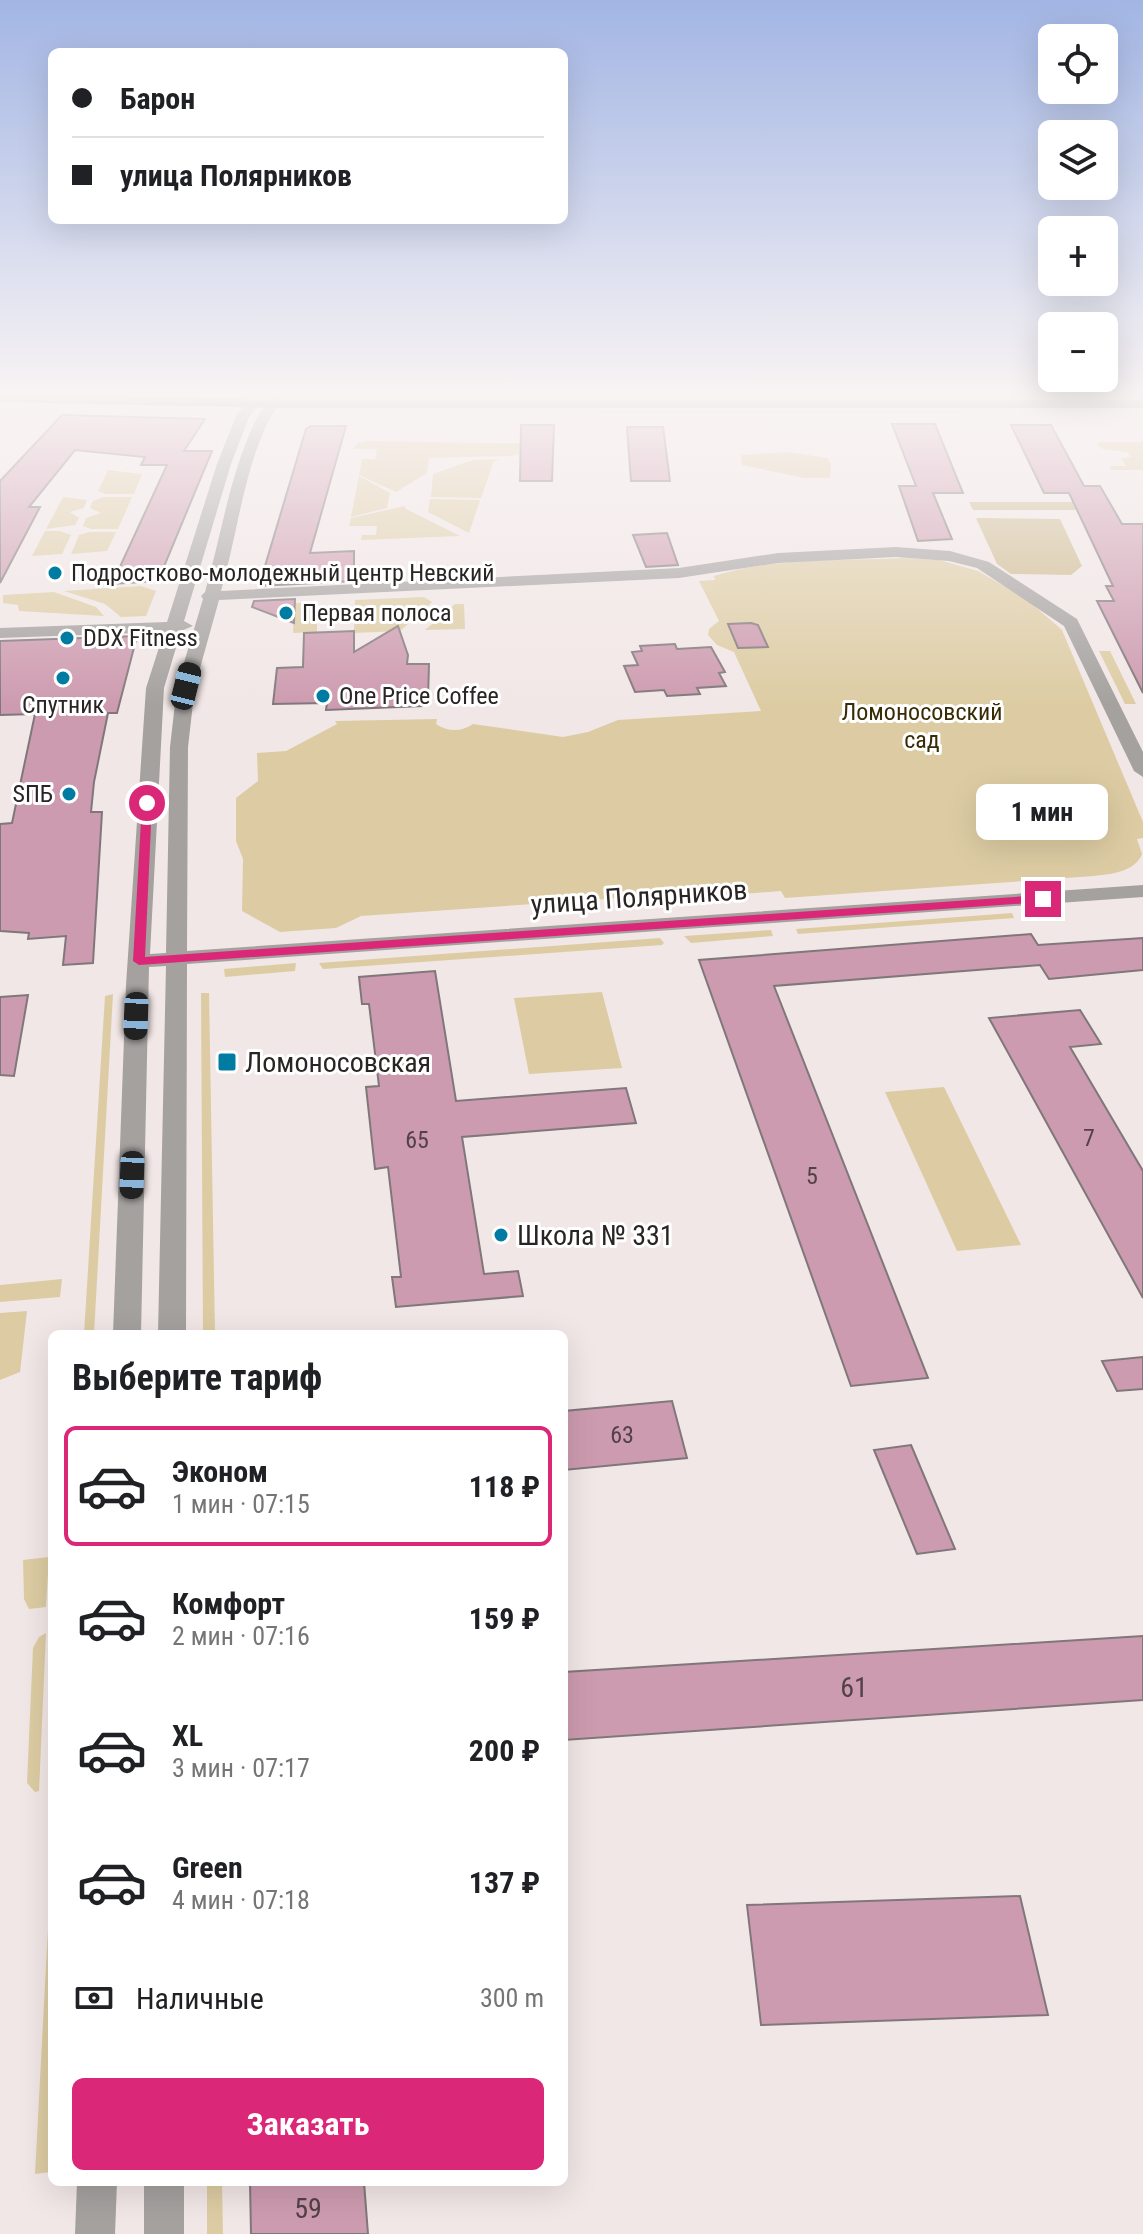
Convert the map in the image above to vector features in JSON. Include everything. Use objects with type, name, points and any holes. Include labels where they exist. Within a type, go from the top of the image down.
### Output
[{"type":"street","points":[[127,1330],[139,961],[155,688],[214,497]]},
{"type":"street","points":[[172,1330],[179,747],[186,686],[238,497]]},
{"type":"street","points":[[209,596],[679,573],[747,560],[896,552],[950,556],[983,565],[1071,623],[1143,771]]},
{"type":"street","points":[[0,633],[201,626]]},
{"type":"street","name":"улица Полярников","points":[[139,961],[1143,891]]},
{"type":"street","points":[[95,2234],[97,2186]]},
{"type":"street","points":[[164,2186],[164,2234]]},
{"type":"green space","points":[[63,497],[87,500],[84,508],[70,512],[79,518],[75,525],[46,529]]},
{"type":"green space","points":[[103,497],[132,497],[118,529],[83,526],[86,518],[101,513],[90,508],[93,501]]},
{"type":"green space","points":[[355,497],[389,497],[387,508],[351,517]]},
{"type":"green space","points":[[430,499],[480,500],[469,533],[428,512]]},
{"type":"green space","points":[[405,506],[460,536],[361,540],[362,535],[376,535],[377,526],[349,526],[351,518]]},
{"type":"green space","points":[[45,531],[71,535],[62,554],[32,556]]},
{"type":"green space","points":[[116,532],[107,551],[71,554],[79,535]]},
{"type":"green space","name":"Ломоносовский сад","points":[[904,558],[939,560],[978,571],[1025,598],[1062,630],[1143,822],[1143,838],[1137,839],[1142,854],[1134,865],[1122,871],[1094,876],[785,898],[781,891],[716,896],[692,893],[361,916],[336,928],[280,932],[242,911],[243,859],[236,841],[236,798],[258,781],[257,753],[286,751],[337,724],[335,721],[437,719],[436,724],[450,730],[473,724],[563,737],[588,732],[618,720],[761,711],[734,652],[717,645],[708,635],[709,629],[719,621],[699,581],[715,580],[714,576],[737,570],[784,563]]},
{"type":"green space","points":[[141,586],[156,591],[146,616],[121,617],[105,604],[64,591]]},
{"type":"green space","points":[[54,592],[96,607],[104,616],[19,611],[18,605],[3,603],[3,595]]},
{"type":"green space","points":[[424,597],[432,602],[400,631],[354,633],[355,600]]},
{"type":"green space","points":[[294,603],[317,603],[317,632],[293,633]]},
{"type":"green space","points":[[455,604],[464,604],[465,629],[425,630]]},
{"type":"green space","points":[[1099,651],[1110,651],[1136,704],[1125,704]]},
{"type":"green space","points":[[1012,913],[1014,918],[798,934],[796,929]]},
{"type":"green space","points":[[771,930],[773,936],[691,943],[684,936]]},
{"type":"green space","points":[[660,938],[664,943],[662,945],[323,969],[319,963]]},
{"type":"green space","points":[[296,963],[295,971],[225,977],[224,969]]},
{"type":"green space","points":[[602,992],[622,1068],[529,1074],[514,998]]},
{"type":"green space","points":[[201,993],[209,993],[215,1330],[203,1330]]},
{"type":"green space","points":[[113,994],[94,1330],[84,1330],[105,996]]},
{"type":"green space","points":[[944,1087],[1021,1245],[957,1251],[885,1092]]},
{"type":"green space","points":[[62,1279],[60,1297],[0,1302],[0,1285]]},
{"type":"green space","points":[[27,1311],[20,1372],[0,1380],[0,1313]]},
{"type":"green space","points":[[48,1557],[46,1607],[29,1609],[24,1599],[23,1560]]},
{"type":"green space","points":[[46,1633],[39,1791],[35,1792],[27,1783],[33,1648],[39,1637]]},
{"type":"green space","points":[[48,1929],[48,2172],[35,2174]]},
{"type":"green space","points":[[207,2186],[222,2186],[223,2234],[207,2234]]},
{"type":"shaded area","points":[[969,502],[1108,502],[1106,510],[973,510]]},
{"type":"shaded area","points":[[976,518],[1060,519],[1082,566],[1071,575],[1011,574],[997,564]]},
{"type":"building","points":[[0,497],[37,497],[29,507],[40,507],[0,583]]},
{"type":"building","points":[[152,497],[193,497],[158,581],[112,584]]},
{"type":"building","points":[[286,497],[326,497],[310,553],[354,551],[354,581],[259,586]]},
{"type":"building","points":[[903,497],[935,497],[952,539],[918,541]]},
{"type":"building","points":[[1071,497],[1107,497],[1122,524],[1143,524],[1143,693],[1097,601],[1114,601],[1106,586],[1113,586]]},
{"type":"building","points":[[667,533],[678,565],[646,567],[633,535]]},
{"type":"building","points":[[295,599],[294,623],[252,607],[254,601]]},
{"type":"building","points":[[728,624],[758,625],[768,647],[738,648]]},
{"type":"building","points":[[398,626],[408,655],[407,664],[429,664],[428,700],[423,700],[423,706],[326,710],[327,703],[273,704],[277,668],[303,667],[304,633],[354,631],[354,652]]},
{"type":"building","points":[[137,636],[117,713],[108,713],[94,782],[91,812],[102,812],[93,963],[63,965],[66,936],[28,939],[29,933],[0,931],[0,824],[12,823],[35,714],[0,715],[0,641]]},
{"type":"building","points":[[675,644],[677,649],[711,647],[725,672],[719,673],[726,686],[697,688],[700,694],[667,696],[664,690],[635,692],[624,666],[638,665],[632,652],[642,651],[640,646]]},
{"type":"building","points":[[1031,934],[1038,945],[1143,938],[1143,970],[1049,979],[1040,965],[774,986],[928,1378],[851,1386],[699,960]]},
{"type":"building","points":[[435,971],[456,1101],[626,1088],[636,1123],[462,1137],[484,1274],[518,1271],[523,1296],[396,1307],[392,1277],[401,1277],[388,1167],[375,1169],[366,1087],[379,1086],[369,1004],[362,1004],[359,977]]},
{"type":"building","points":[[28,995],[14,1076],[0,1075],[0,997]]},
{"type":"building","points":[[1080,1010],[1101,1044],[1070,1047],[1143,1171],[1143,1298],[989,1018]]},
{"type":"building","points":[[1143,1357],[1143,1389],[1117,1391],[1102,1361]]},
{"type":"building","points":[[672,1401],[687,1458],[568,1470],[568,1411]]},
{"type":"building","points":[[911,1445],[955,1549],[917,1554],[874,1450]]},
{"type":"building","points":[[1143,1636],[1143,1700],[568,1740],[568,1672]]},
{"type":"building","points":[[1020,1896],[1048,2015],[761,2025],[747,1905]]},
{"type":"building","points":[[250,2186],[364,2186],[368,2234],[251,2234]]},
{"type":"place","name":"Подростково-молодежный центр Невский","points":[[55,573]]},
{"type":"place","name":"Первая полоса","points":[[286,613]]},
{"type":"place","name":"DDX Fitness","points":[[67,638]]},
{"type":"place","name":"Спутник","points":[[63,678]]},
{"type":"place","name":"One Price Coffee","points":[[323,696]]},
{"type":"place","name":"SПБ","points":[[69,794]]},
{"type":"place","name":"Ломоносовская","points":[[227,1062]]},
{"type":"place","name":"Школа № 331","points":[[501,1235]]},
{"type":"route","points":[[147,803],[139,961],[1043,899]]}]
